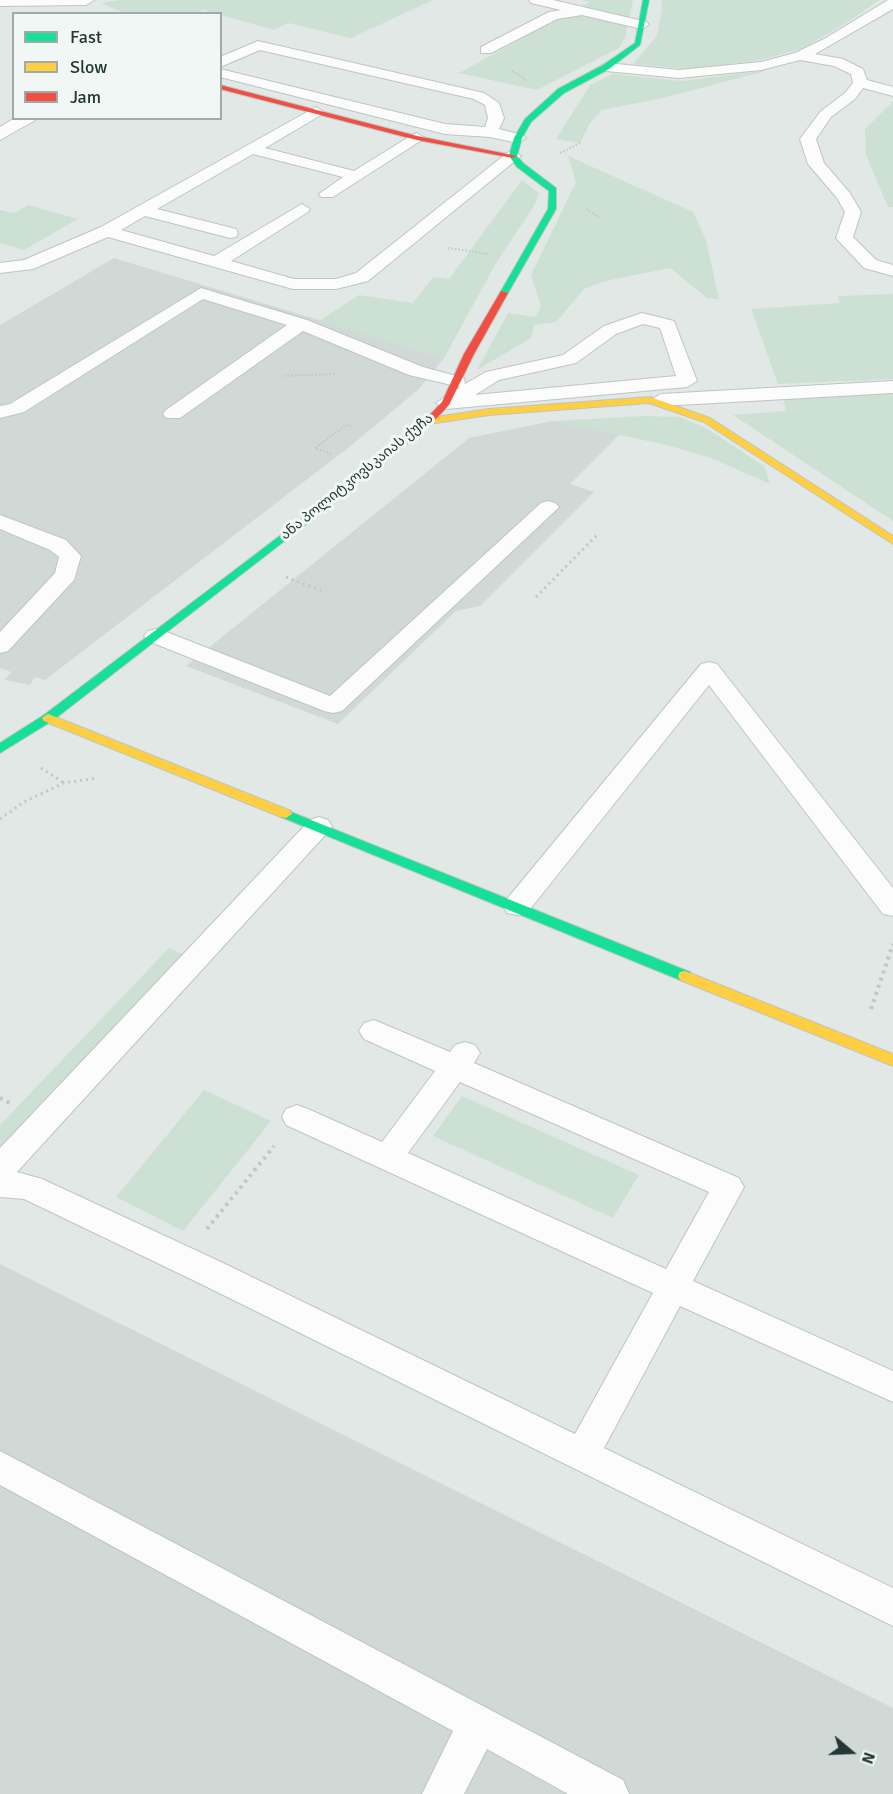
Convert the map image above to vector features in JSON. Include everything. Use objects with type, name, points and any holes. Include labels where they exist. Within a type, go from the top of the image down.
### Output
[{"type":"street","points":[[0,1],[86,0]]},
{"type":"street","points":[[222,88],[417,138],[513,156],[528,121],[554,97],[606,67],[638,44],[646,0]]},
{"type":"street","points":[[0,134],[26,120]]},
{"type":"street","name":"ანა პოლიტკოვსკაიას ქუჩა","points":[[0,749],[48,718],[156,636],[429,421],[446,403],[470,354],[552,209],[553,190],[520,165],[513,156]]},
{"type":"street","points":[[429,421],[489,412],[650,400],[707,420],[893,541]]},
{"type":"street","points":[[48,718],[320,826],[893,1060]]},
{"type":"lane","points":[[536,0],[642,25]]},
{"type":"lane","points":[[606,67],[679,74],[761,66],[800,56],[831,41],[893,3]]},
{"type":"lane","points":[[486,50],[554,15],[583,11]]},
{"type":"lane","points":[[222,62],[275,36]]},
{"type":"lane","points":[[258,45],[479,96],[492,103],[496,118],[490,132]]},
{"type":"lane","points":[[800,56],[838,62],[858,72],[860,83],[850,96],[826,114],[808,139],[816,164],[844,196],[853,212],[844,238],[870,264],[893,271]]},
{"type":"lane","points":[[222,73],[445,129],[490,132],[519,138]]},
{"type":"lane","points":[[860,83],[893,92]]},
{"type":"lane","points":[[0,268],[27,265],[107,231],[316,112]]},
{"type":"lane","points":[[327,194],[417,138]]},
{"type":"lane","points":[[252,149],[356,176]]},
{"type":"lane","points":[[107,231],[293,284],[336,284],[362,276],[513,156]]},
{"type":"lane","points":[[217,262],[302,209]]},
{"type":"lane","points":[[143,211],[230,233]]},
{"type":"lane","points":[[0,412],[17,408],[201,293],[301,324],[416,371],[457,382]]},
{"type":"lane","points":[[642,318],[668,325],[687,381],[641,386],[446,403],[493,376],[569,359],[610,330],[642,318]]},
{"type":"lane","points":[[173,414],[301,324]]},
{"type":"lane","points":[[650,400],[893,387]]},
{"type":"lane","points":[[156,636],[333,706],[548,507]]},
{"type":"lane","points":[[0,646],[66,575],[70,556],[58,545],[7,529]]},
{"type":"lane","points":[[517,906],[709,669],[893,907]]},
{"type":"lane","points":[[0,1168],[320,826]]},
{"type":"lane","points":[[374,1031],[459,1060],[728,1187],[582,1455]]},
{"type":"lane","points":[[387,1158],[459,1060]]},
{"type":"lane","points":[[297,1117],[674,1286],[893,1388]]},
{"type":"lane","points":[[0,1184],[31,1188],[893,1608]]},
{"type":"lane","points":[[0,1467],[609,1794]]},
{"type":"lane","points":[[442,1794],[480,1723]]},
{"type":"path","points":[[486,50],[519,76],[554,97]]},
{"type":"path","points":[[223,379],[348,374]]},
{"type":"path","points":[[322,451],[315,448],[346,425],[351,426]]},
{"type":"path","points":[[536,597],[599,533]]},
{"type":"path","points":[[294,580],[325,592]]},
{"type":"path","points":[[43,769],[64,783]]},
{"type":"path","points":[[0,819],[24,802],[64,783],[101,778]]},
{"type":"path","points":[[869,1014],[893,944]]},
{"type":"path","points":[[182,1260],[297,1117]]},
{"type":"shaded area","points":[[114,258],[444,358],[418,390],[348,448],[45,680],[35,677],[30,685],[5,680],[11,672],[0,668],[0,325]]},
{"type":"shaded area","points":[[552,421],[620,434],[570,484],[594,492],[480,606],[456,611],[338,724],[186,666],[469,438]]},
{"type":"shaded area","points":[[0,1264],[893,1708],[893,1794],[0,1794]]},
{"type":"green space","points":[[120,0],[433,0],[351,38],[288,23],[274,30],[222,15],[222,12],[204,10],[200,12],[122,12],[101,3]]},
{"type":"green space","points":[[581,0],[633,0],[625,38],[619,48],[537,90],[459,73],[589,2]]},
{"type":"green space","points":[[661,0],[879,0],[845,24],[801,49],[756,61],[688,69],[633,64],[657,36],[662,8]]},
{"type":"green space","points":[[769,70],[663,98],[602,110],[590,123],[580,143],[556,139],[590,85],[613,74],[682,81]]},
{"type":"green space","points":[[893,101],[893,207],[888,207],[866,155],[865,129]]},
{"type":"green space","points":[[568,156],[693,212],[706,240],[719,299],[707,298],[670,268],[605,281],[584,289],[556,322],[534,325],[531,338],[477,370],[508,313],[535,317],[541,306],[531,275],[576,182]]},
{"type":"green space","points":[[522,180],[539,193],[535,204],[495,265],[444,358],[319,321],[359,295],[413,303],[433,277],[449,279]]},
{"type":"green space","points":[[28,205],[78,219],[24,250],[0,243],[0,210],[14,213]]},
{"type":"green space","points":[[893,294],[893,379],[778,384],[751,309],[840,303],[838,296]]},
{"type":"green space","points":[[893,393],[893,521],[733,415],[786,411],[783,397]]},
{"type":"green space","points":[[644,416],[680,417],[706,428],[764,466],[770,484],[711,458],[667,445],[552,421]]},
{"type":"green space","points":[[169,948],[189,957],[0,1157],[0,1125]]},
{"type":"green space","points":[[204,1090],[271,1121],[183,1231],[116,1197]]},
{"type":"green space","points":[[462,1096],[639,1175],[613,1218],[433,1136]]},
{"type":"traffic: fast","points":[[504,293],[552,209],[553,190],[520,165],[513,156],[518,138],[528,121],[561,91],[606,67],[638,44],[646,0]]},
{"type":"traffic: fast","points":[[0,749],[48,718],[327,503]]},
{"type":"traffic: fast","points":[[286,814],[685,976]]},
{"type":"traffic: slow","points":[[429,421],[489,412],[650,400],[707,420],[893,541]]},
{"type":"traffic: slow","points":[[48,718],[286,814]]},
{"type":"traffic: slow","points":[[685,976],[893,1060]]},
{"type":"traffic: jam","points":[[222,88],[417,138],[513,156]]},
{"type":"traffic: jam","points":[[327,503],[429,421],[446,403],[469,354],[504,293]]}]
